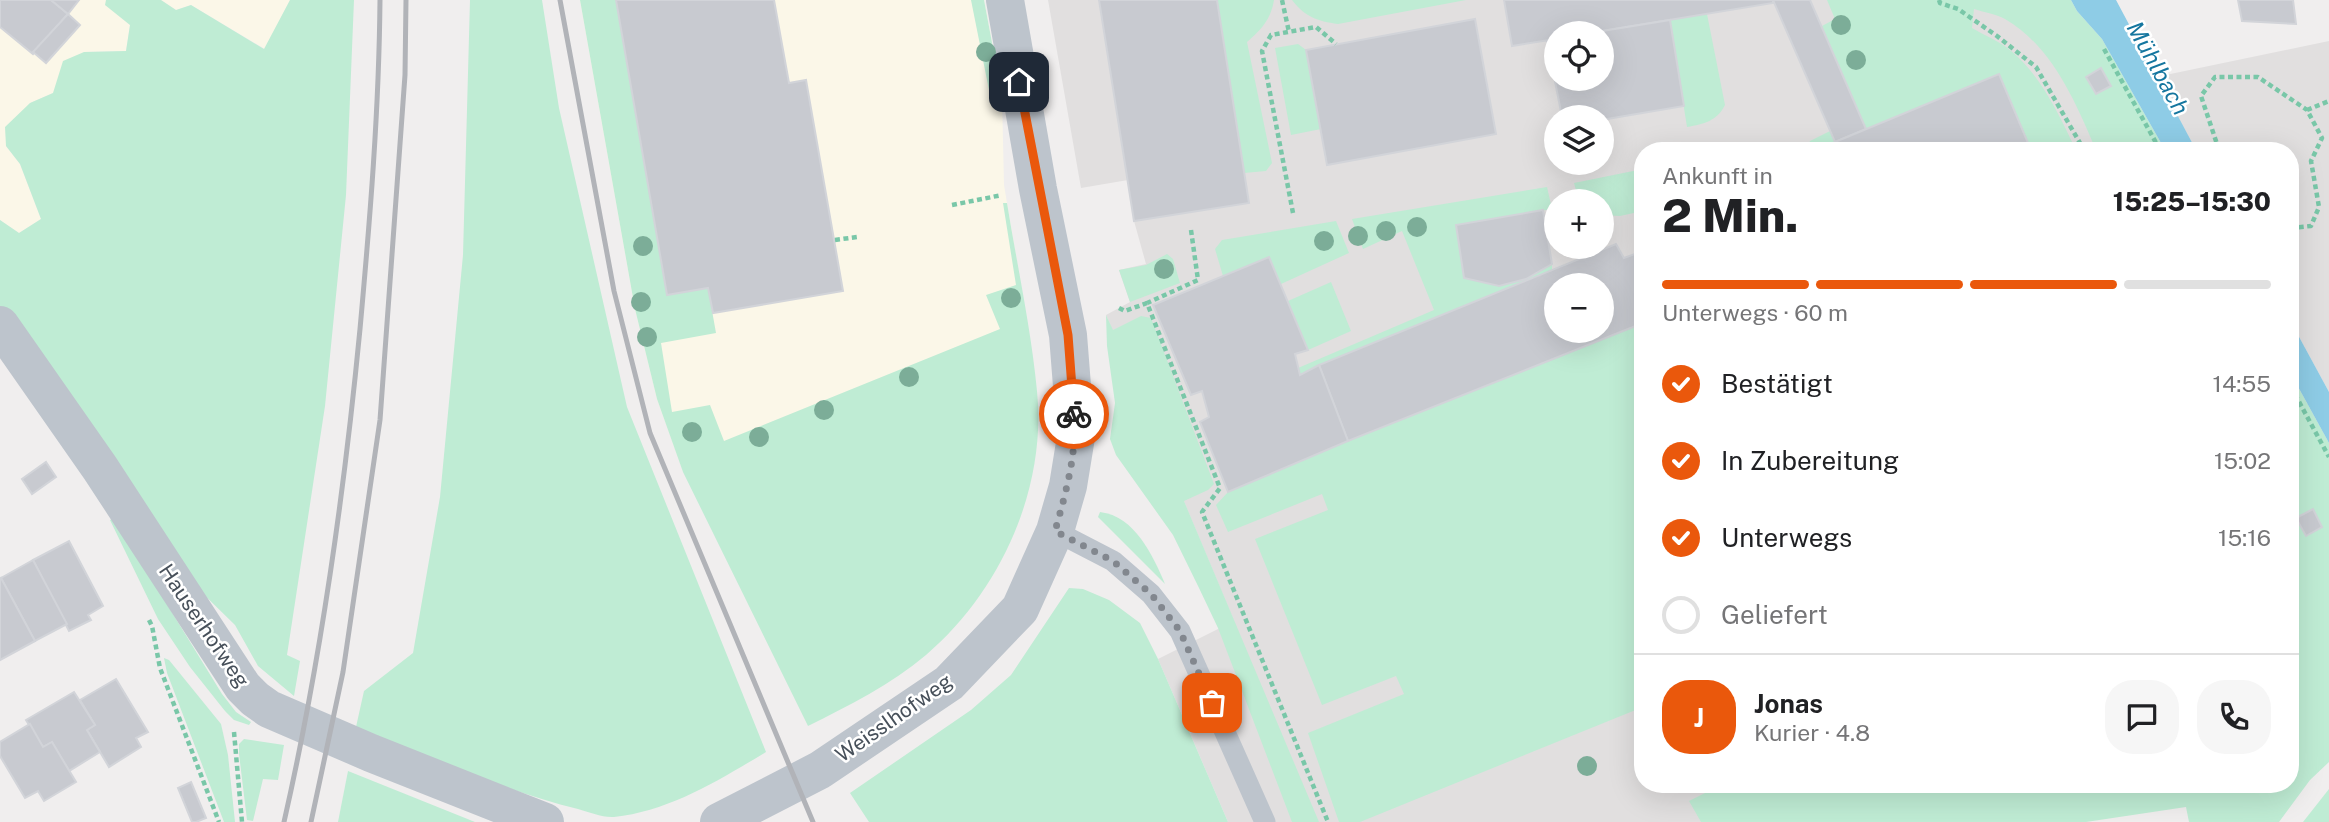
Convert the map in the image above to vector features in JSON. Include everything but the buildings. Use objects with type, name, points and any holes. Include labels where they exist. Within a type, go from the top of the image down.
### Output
[{"type":"street","name":"Weisslhofweg","points":[[719,822],[820,770],[949,684],[1020,609],[1055,531],[1068,486],[1076,437],[1068,335],[1038,189],[1005,0]]},
{"type":"street","name":"Hauserhofweg","points":[[0,325],[100,468],[243,687],[255,699],[269,709],[371,753],[545,822]]},
{"type":"lane","points":[[1055,531],[1113,561],[1151,594],[1180,631],[1265,822]]},
{"type":"path","points":[[1282,0],[1289,32]]},
{"type":"path","points":[[1938,0],[1978,22],[2036,67],[2079,142]]},
{"type":"path","points":[[1293,213],[1262,51],[1271,35],[1316,27],[1336,44]]},
{"type":"path","points":[[2104,49],[2156,142]]},
{"type":"path","points":[[2216,142],[2201,96],[2215,77],[2259,77],[2307,110],[2322,138],[2311,161],[2319,207],[2311,226],[2299,227]]},
{"type":"path","points":[[2307,110],[2329,101]]},
{"type":"path","points":[[952,205],[1011,194]]},
{"type":"path","points":[[1119,308],[1125,312],[1198,280],[1191,230]]},
{"type":"path","points":[[835,240],[857,237]]},
{"type":"path","points":[[1146,303],[1220,488],[1202,512],[1328,822]]},
{"type":"path","points":[[2299,402],[2329,457]]},
{"type":"path","points":[[146,615],[152,626],[160,668],[219,822]]},
{"type":"shaded area","points":[[0,0],[106,0],[106,5],[130,25],[126,51],[84,52],[53,93],[30,103],[6,146],[20,164],[41,219],[19,233],[0,220]]},
{"type":"shaded area","points":[[161,0],[290,0],[265,49],[191,5],[176,10]]},
{"type":"shaded area","points":[[580,0],[984,0],[1002,96],[1004,185],[1029,334],[683,471],[657,399],[635,309]]},
{"type":"shaded area","points":[[1048,0],[2036,0],[2106,142],[1634,142],[1634,793],[1719,793],[1735,822],[1228,822],[1158,659],[1234,621],[1106,315],[1130,302],[1119,270],[1146,264],[1134,221],[1128,180],[1081,188]]},
{"type":"shaded area","points":[[2329,41],[2329,392],[2299,337],[2299,142],[2192,142],[2156,77]]},
{"type":"green space","points":[[106,0],[161,0],[176,10],[191,5],[264,49],[290,0],[354,0],[346,195],[325,406],[287,655],[300,661],[294,696],[258,666],[235,625],[190,581],[0,306],[0,220],[19,233],[41,219],[20,164],[6,146],[5,127],[30,103],[53,93],[63,61],[84,52],[126,51],[130,25],[105,5]]},
{"type":"green space","points":[[470,0],[542,0],[559,108],[627,407],[766,752],[693,793],[635,814],[605,817],[549,801],[466,772],[356,727],[364,691],[413,653],[440,497],[463,255]]},
{"type":"green space","points":[[580,0],[616,0],[667,294],[708,288],[716,333],[661,343],[672,412],[710,405],[724,441],[1000,329],[986,295],[1016,285],[1003,203],[1007,203],[1031,344],[1038,428],[1026,501],[1013,536],[976,601],[926,655],[884,685],[808,726],[683,472],[657,399],[635,309]]},
{"type":"green space","points":[[971,0],[984,0],[1002,96],[992,105]]},
{"type":"green space","points":[[1217,0],[1274,0],[1265,24],[1247,42],[1272,163],[1266,171],[1244,173]]},
{"type":"green space","points":[[1292,0],[1466,0],[1338,24],[1312,17]]},
{"type":"green space","points":[[1827,0],[2071,0],[2077,11],[2102,39],[2160,142],[2092,142],[2061,77],[2036,44],[2022,30],[2005,19],[1974,9],[1972,28],[2006,47],[2031,71],[2048,96],[2072,142],[2028,142],[1998,74],[1866,129],[1822,26],[1835,19]]},
{"type":"green space","points":[[1707,14],[1725,105],[1718,115],[1709,121],[1687,127],[1670,20]]},
{"type":"green space","points":[[1298,44],[1306,50],[1321,129],[1291,135],[1275,48]]},
{"type":"green space","points":[[1830,131],[1835,142],[1810,142]]},
{"type":"green space","points":[[1634,171],[1634,213],[1614,216],[1614,189],[1576,189],[1574,183]]},
{"type":"green space","points":[[1547,187],[1544,189],[1544,210],[1457,225],[1464,278],[1499,286],[1526,279],[1552,264],[1552,270],[1300,375],[1298,368],[1434,310],[1402,231],[1363,249],[1352,219]]},
{"type":"green space","points":[[1336,221],[1349,253],[1281,284],[1269,257],[1223,276],[1215,249],[1222,240]]},
{"type":"green space","points":[[1167,254],[1173,259],[1180,283],[1130,302],[1119,270],[1146,265]]},
{"type":"green space","points":[[1331,282],[1351,331],[1308,350],[1288,301]]},
{"type":"green space","points":[[1106,315],[1113,330],[1141,316],[1151,318],[1214,484],[1208,490],[1184,501],[1319,822],[1292,822],[1218,628],[1199,588],[1173,535],[1116,455],[1110,439],[1115,403],[1107,346]]},
{"type":"green space","points":[[1634,327],[1634,711],[1360,822],[1339,822],[1308,733],[1404,694],[1396,676],[1322,705],[1255,539],[1328,510],[1322,494],[1228,532],[1216,505],[1228,492],[1593,343],[1614,343],[1614,335]]},
{"type":"green space","points":[[2299,389],[2329,443],[2329,762],[2310,780],[2279,822],[2189,822],[2186,807],[2086,822],[1701,822],[1689,801],[1705,793],[2299,793]]},
{"type":"green space","points":[[1100,512],[1112,515],[1133,529],[1155,562],[1165,584],[1098,517]]},
{"type":"green space","points":[[114,518],[222,694],[236,712],[251,722],[249,725],[234,720],[225,711],[190,667],[158,619],[110,520]]},
{"type":"green space","points":[[1069,588],[1083,589],[1109,600],[1140,623],[1228,822],[869,822],[850,793],[971,710],[1011,675]]},
{"type":"green space","points":[[164,658],[169,660],[221,724],[228,755],[235,822],[224,822],[167,673]]},
{"type":"green space","points":[[244,739],[284,745],[278,780],[263,779],[253,821],[247,820],[239,754],[239,744]]},
{"type":"green space","points":[[348,771],[475,822],[338,822]]},
{"type":"green space","points":[[2329,789],[2329,822],[2303,822]]},
{"type":"water","points":[[2071,0],[2116,0],[2192,142],[2160,142],[2102,39],[2077,11]]},
{"type":"water","points":[[2299,337],[2329,392],[2329,443],[2299,389]]},
{"type":"railway","points":[[284,822],[320,638],[347,453],[370,206],[380,0]]},
{"type":"railway","points":[[311,822],[343,672],[380,420],[405,75],[406,0]]},
{"type":"railway","points":[[560,0],[614,291],[650,433],[813,822]]},
{"type":"way so far","points":[[1074,414],[1076,437],[1068,486],[1055,531],[1113,561],[1151,594],[1180,631],[1212,703]]},
{"type":"route","points":[[1019,82],[1068,335],[1074,414]]},
{"type":"water label","name":"Mühlbach","points":[[2158,68]]}]
